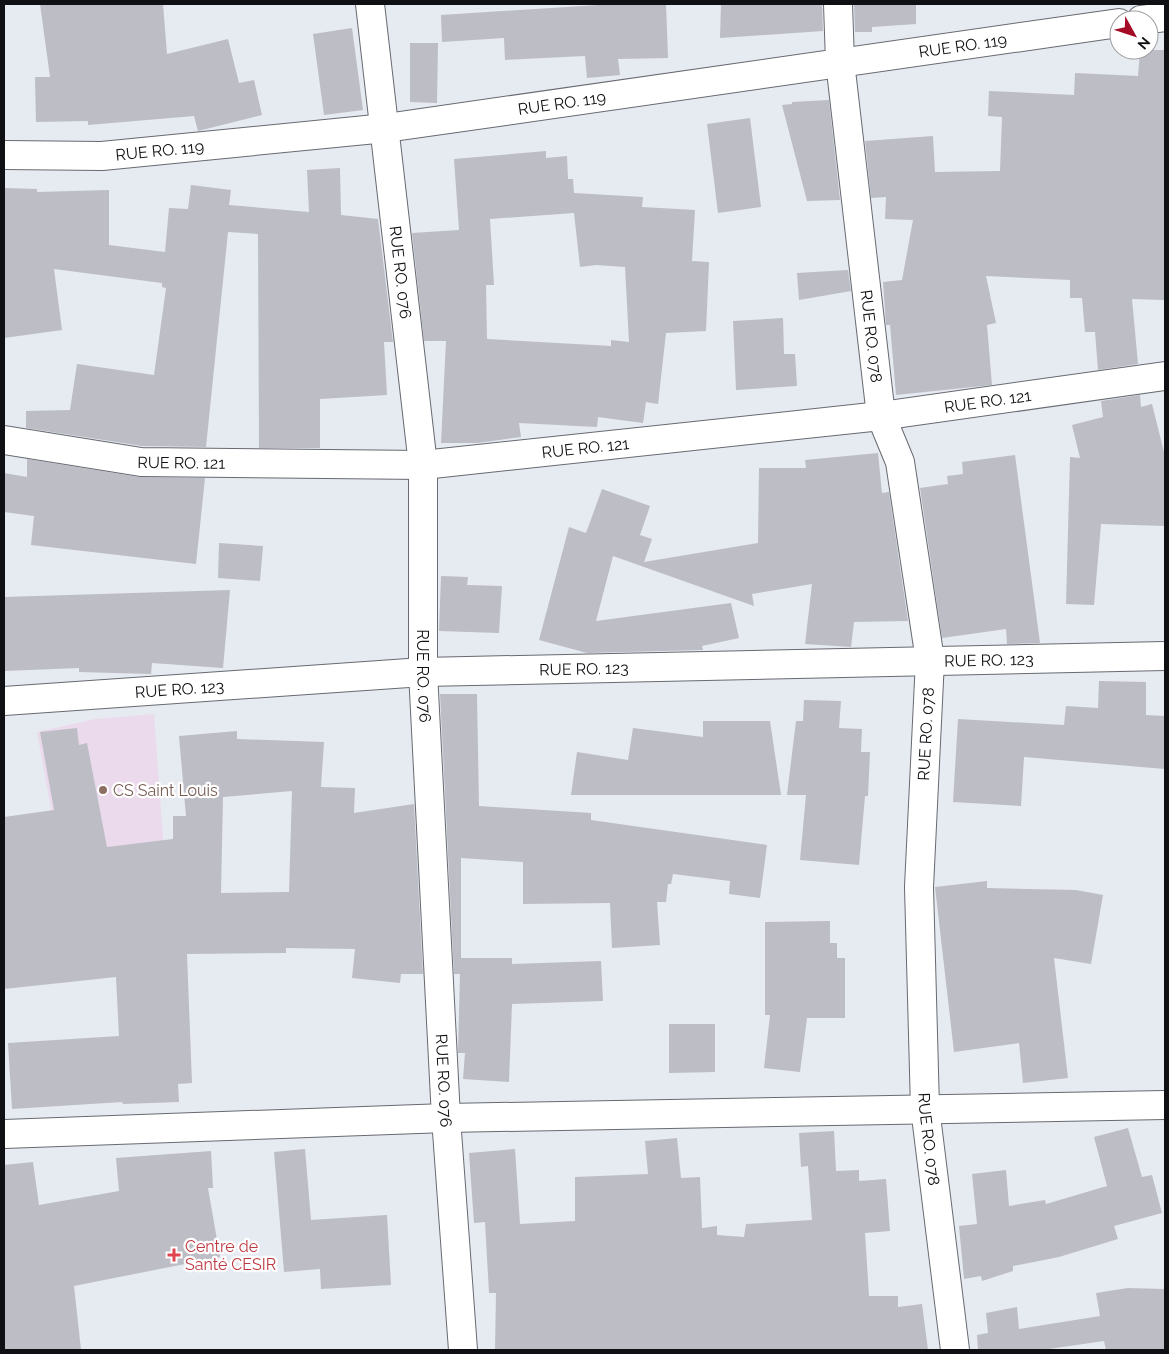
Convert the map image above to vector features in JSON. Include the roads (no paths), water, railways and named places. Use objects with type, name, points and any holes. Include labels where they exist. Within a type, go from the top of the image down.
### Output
[{"type":"street","name":"RUE RO. 076","points":[[370,4],[386,128],[423,465],[424,672],[446,1118],[463,1350]]},
{"type":"street","name":"RUE RO. 078","points":[[838,4],[840,62],[881,416],[900,462],[930,660],[919,887],[925,1108],[954,1350]]},
{"type":"street","name":"RUE RO. 119","points":[[4,155],[102,156],[386,128],[1109,24]]},
{"type":"street","name":"RUE RO. 121","points":[[4,440],[142,462],[423,465],[881,416],[1165,376]]},
{"type":"street","name":"RUE RO. 123","points":[[4,701],[424,672],[1165,656]]},
{"type":"street","points":[[4,1134],[446,1118],[1165,1105]]},
{"type":"place","name":"CS Saint Louis","points":[[103,790]]},
{"type":"place","name":"Centre de Santé CESIR","points":[[174,1255]]}]
